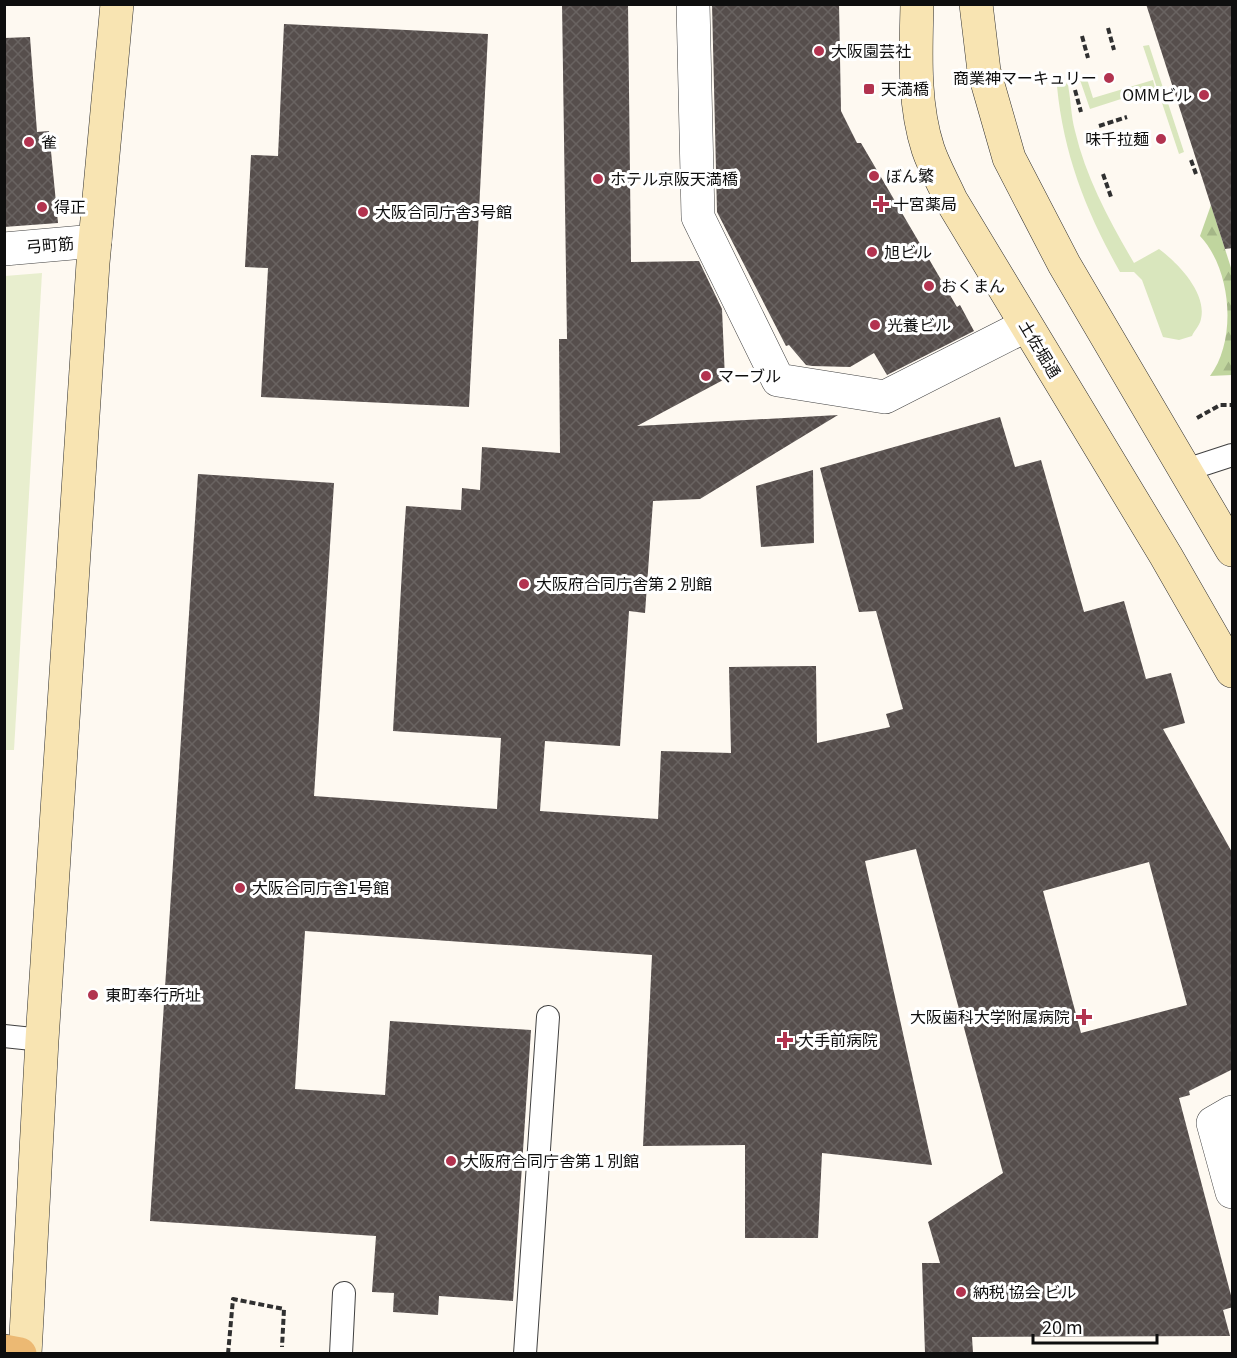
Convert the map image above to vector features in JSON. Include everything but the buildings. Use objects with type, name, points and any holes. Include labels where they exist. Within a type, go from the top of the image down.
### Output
[{"type":"main road","points":[[25,1353],[42,1040],[95,241],[117,4]]},
{"type":"main road","name":"土佐堀通","points":[[917,4],[915,70],[928,149],[951,200],[1233,671]]},
{"type":"main road","points":[[976,4],[984,71],[1009,158],[1064,264],[1233,550]]},
{"type":"main road","points":[[4,1351],[20,1353]]},
{"type":"street","points":[[693,4],[698,217],[778,380],[885,397],[1025,326]]},
{"type":"street","name":"弓町筋","points":[[4,249],[95,241]]},
{"type":"street","points":[[1233,1112],[1214,1123],[1233,1192]]},
{"type":"lane","points":[[1186,470],[1233,455]]},
{"type":"lane","points":[[525,1353],[548,1017]]},
{"type":"lane","points":[[4,1036],[42,1040]]},
{"type":"lane","points":[[341,1353],[344,1293]]},
{"type":"path","points":[[1107,28],[1114,50]]},
{"type":"path","points":[[1082,36],[1088,58]]},
{"type":"path","points":[[1075,90],[1081,112]]},
{"type":"path","points":[[1099,126],[1127,117]]},
{"type":"path","points":[[1191,160],[1196,174]]},
{"type":"path","points":[[1103,174],[1111,197]]},
{"type":"path","points":[[1197,418],[1220,405],[1233,405]]},
{"type":"path","points":[[228,1353],[233,1299],[284,1310],[282,1347]]},
{"type":"green space","points":[[1149,45],[1184,152],[1179,154],[1143,46]]},
{"type":"green space","points":[[1056,74],[1068,85],[1075,131],[1092,183],[1134,263],[1159,249],[1182,270],[1195,289],[1202,309],[1201,319],[1192,336],[1179,340],[1163,337],[1142,280],[1134,272],[1120,272],[1107,248],[1076,177],[1063,127]]},
{"type":"green space","points":[[1087,79],[1093,98],[1153,80],[1155,88],[1090,109],[1080,80]]},
{"type":"green space","points":[[1211,205],[1232,271],[1232,375],[1210,376],[1219,361],[1227,325],[1227,305],[1219,267],[1211,250],[1200,236]]},
{"type":"green space","points":[[42,273],[14,750],[5,750],[5,276]]},
{"type":"place","name":"大阪園芸社","points":[[819,51]]},
{"type":"place","name":"商業神マーキュリー","points":[[1109,78]]},
{"type":"place","name":"天満橋","points":[[869,89]]},
{"type":"place","name":"OMMビル","points":[[1204,95]]},
{"type":"place","name":"味千拉麺","points":[[1161,139]]},
{"type":"place","name":"雀","points":[[29,142]]},
{"type":"place","name":"ぼん繁","points":[[874,176]]},
{"type":"place","name":"ホテル京阪天満橋","points":[[598,179]]},
{"type":"place","name":"十宮薬局","points":[[881,204]]},
{"type":"place","name":"得正","points":[[42,207]]},
{"type":"place","name":"大阪合同庁舎3号館","points":[[363,212]]},
{"type":"place","name":"旭ビル","points":[[872,252]]},
{"type":"place","name":"おくまん","points":[[929,286]]},
{"type":"place","name":"光養ビル","points":[[875,325]]},
{"type":"place","name":"マーブル","points":[[706,376]]},
{"type":"place","name":"大阪府合同庁舎第２別館","points":[[524,584]]},
{"type":"place","name":"大阪合同庁舎1号館","points":[[240,888]]},
{"type":"place","name":"東町奉行所址","points":[[93,995]]},
{"type":"place","name":"大阪歯科大学附属病院","points":[[1084,1017]]},
{"type":"place","name":"大手前病院","points":[[785,1040]]},
{"type":"place","name":"大阪府合同庁舎第１別館","points":[[451,1161]]},
{"type":"place","name":"納税 協会 ビル","points":[[961,1292]]}]
